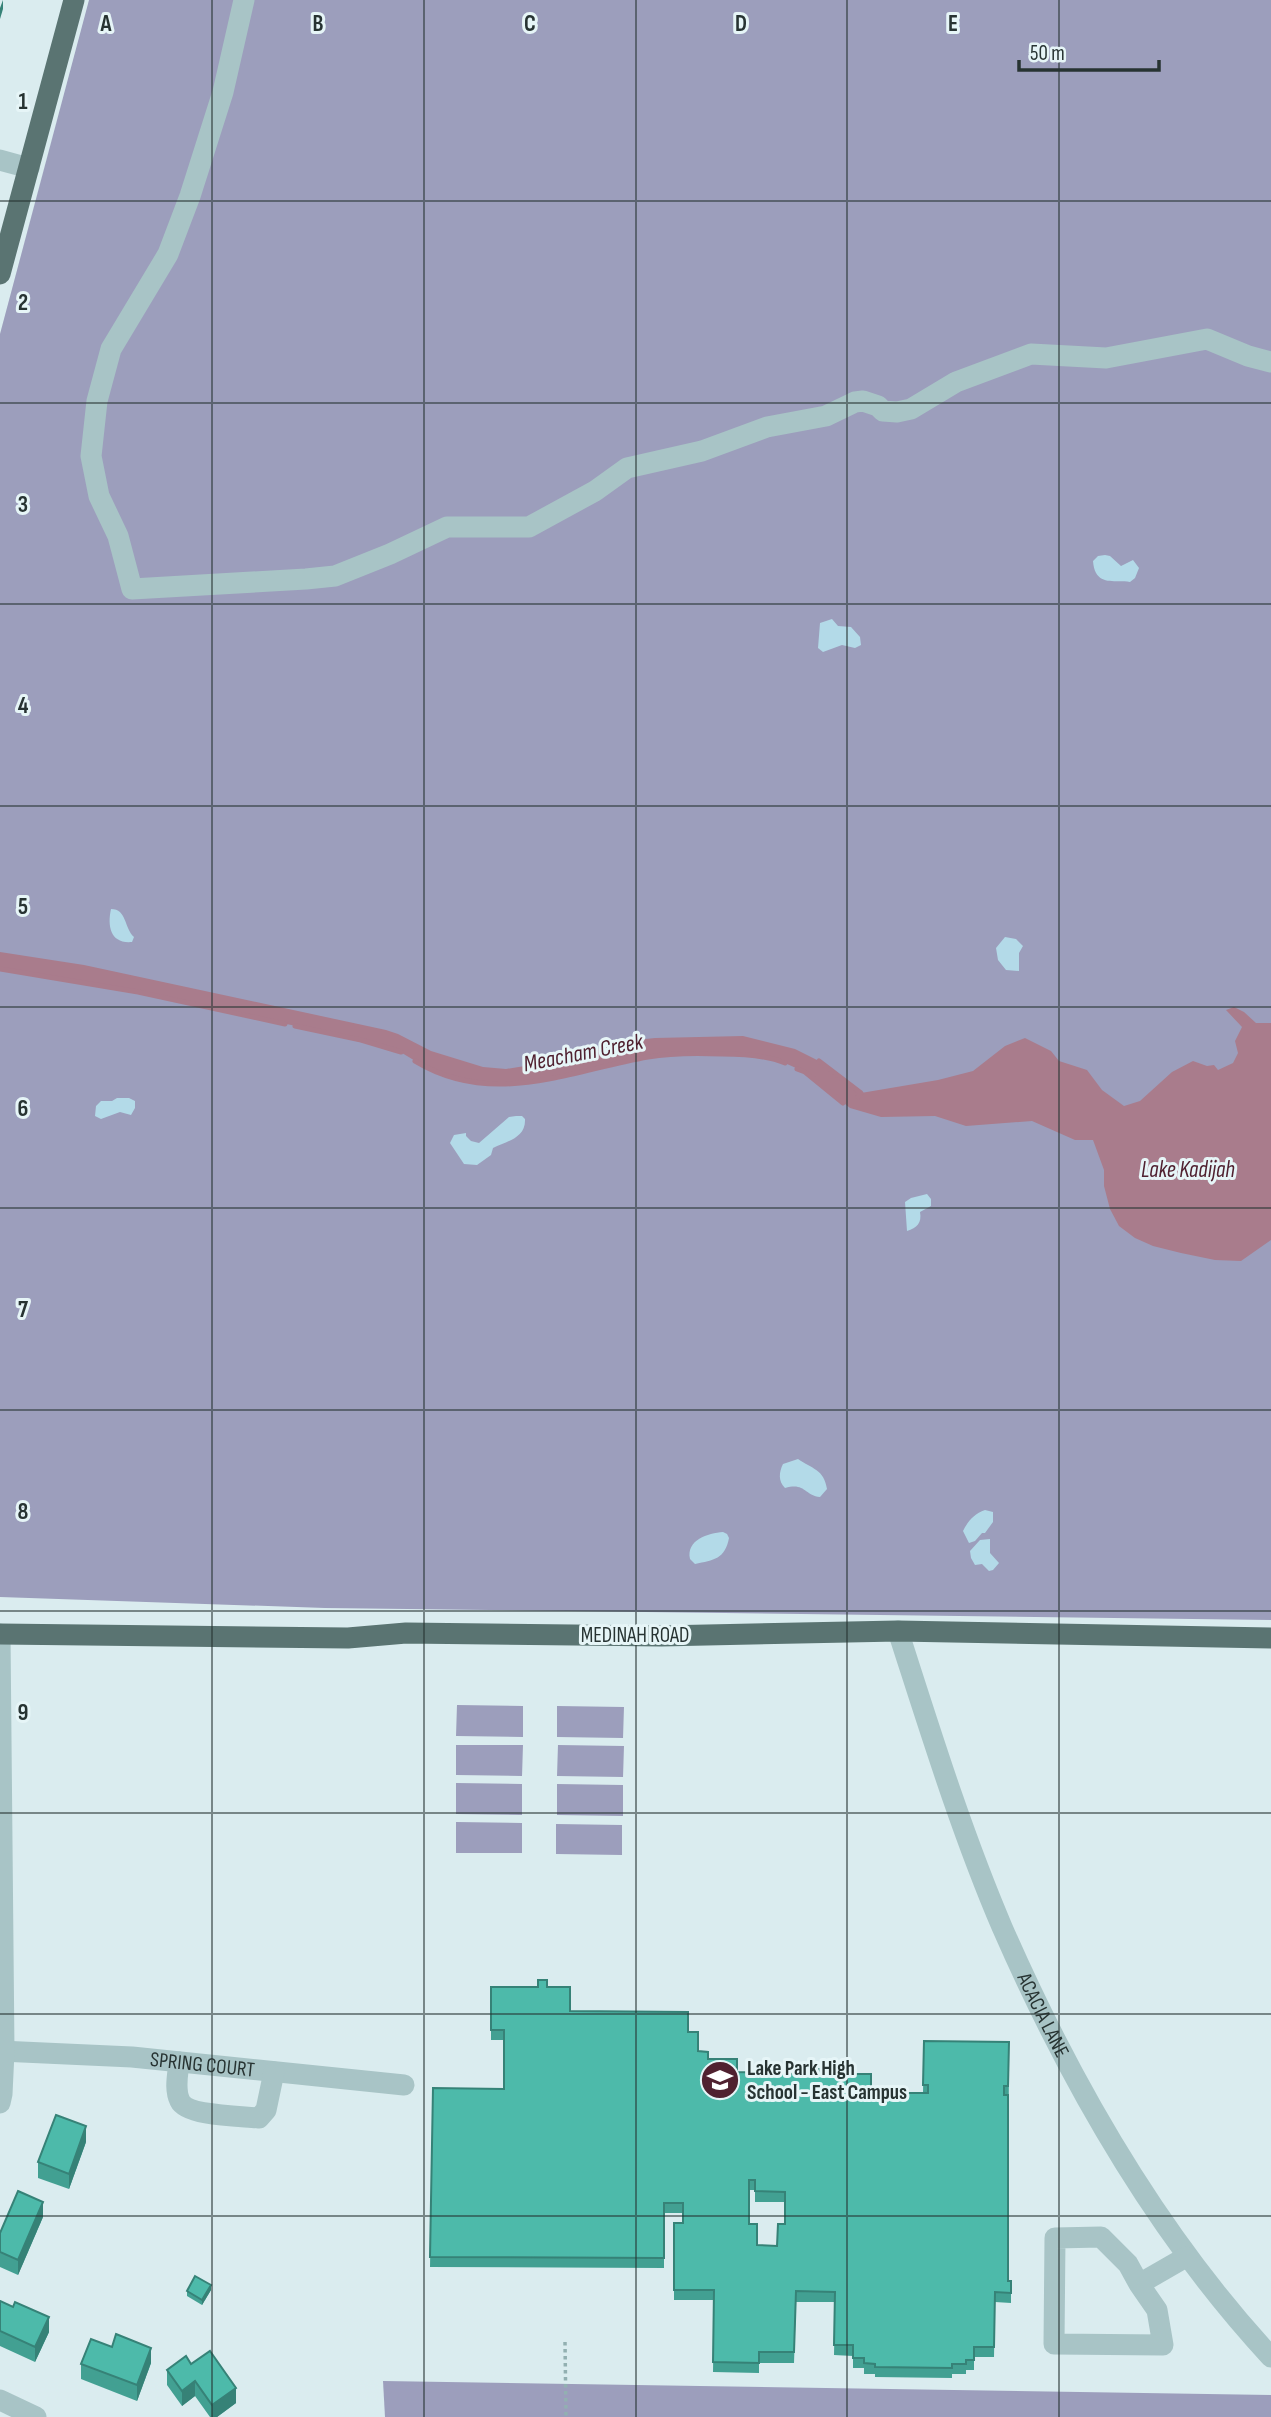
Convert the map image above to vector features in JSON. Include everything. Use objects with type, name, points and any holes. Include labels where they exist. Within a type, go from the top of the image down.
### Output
[{"type":"main road","points":[[0,274],[74,0]]},
{"type":"main road","name":"MEDINAH ROAD","points":[[0,1634],[348,1638],[406,1633],[661,1636],[898,1631],[1271,1638]]},
{"type":"street","points":[[244,0],[223,92],[190,196],[168,254],[111,349],[97,401],[91,456],[99,496],[118,536],[132,589],[335,576],[447,527],[529,527],[595,491],[627,468],[702,451],[767,426],[826,416],[855,402],[878,405],[883,411],[911,409],[956,382],[1031,354],[1105,358],[1207,339],[1248,356],[1271,362]]},
{"type":"street","points":[[0,160],[29,168]]},
{"type":"street","name":"ACACIA LANE","points":[[898,1631],[965,1829],[1001,1925],[1031,1990],[1090,2104],[1186,2257],[1271,2357]]},
{"type":"street","points":[[0,1634],[0,2103]]},
{"type":"street","name":"SPRING COURT","points":[[2,2052],[132,2057],[404,2085]]},
{"type":"street","points":[[179,2062],[177,2085],[180,2102],[189,2110],[259,2118],[265,2110],[274,2072]]},
{"type":"street","points":[[1101,2237],[1128,2264],[1139,2284],[1157,2311],[1163,2345],[1055,2344],[1055,2238],[1101,2237]]},
{"type":"street","points":[[1139,2284],[1186,2257]]},
{"type":"street","points":[[0,2400],[36,2417]]},
{"type":"path","points":[[565,2342],[566,2417]]},
{"type":"shaded area","points":[[89,0],[1271,0],[1271,1620],[325,1608],[0,1597],[0,334]]},
{"type":"shaded area","points":[[457,1705],[523,1706],[523,1737],[456,1736]]},
{"type":"shaded area","points":[[557,1706],[624,1707],[623,1738],[557,1737]]},
{"type":"shaded area","points":[[456,1745],[523,1745],[522,1776],[456,1775]]},
{"type":"shaded area","points":[[558,1745],[624,1746],[623,1777],[557,1776]]},
{"type":"shaded area","points":[[456,1783],[522,1784],[522,1815],[456,1814]]},
{"type":"shaded area","points":[[557,1784],[623,1785],[623,1816],[557,1815]]},
{"type":"shaded area","points":[[456,1822],[522,1823],[522,1853],[456,1853]]},
{"type":"shaded area","points":[[556,1824],[622,1825],[622,1855],[556,1854]]},
{"type":"shaded area","points":[[383,2381],[1271,2395],[1271,2417],[385,2417]]},
{"type":"sand","points":[[1105,555],[1121,566],[1133,560],[1139,568],[1135,578],[1130,582],[1102,579],[1095,570],[1093,561],[1098,556]]},
{"type":"sand","points":[[832,619],[838,626],[851,627],[860,637],[861,645],[855,648],[842,645],[823,652],[818,648],[820,623]]},
{"type":"sand","points":[[111,909],[123,915],[134,937],[132,942],[119,940],[112,933]]},
{"type":"sand","points":[[1005,937],[1016,939],[1023,946],[1019,953],[1019,971],[1006,970],[998,960],[996,948]]},
{"type":"sand","points":[[117,1098],[135,1101],[131,1115],[120,1112],[101,1119],[95,1116],[96,1106],[101,1101]]},
{"type":"sand","points":[[522,1116],[525,1119],[519,1135],[493,1148],[491,1155],[477,1165],[464,1164],[450,1143],[454,1135],[466,1133],[471,1141],[479,1143],[509,1117]]},
{"type":"sand","points":[[927,1194],[931,1199],[931,1206],[920,1212],[918,1224],[907,1231],[905,1202]]},
{"type":"sand","points":[[798,1459],[817,1470],[823,1477],[827,1489],[820,1497],[801,1488],[785,1488],[781,1482],[783,1464]]},
{"type":"sand","points":[[985,1510],[993,1512],[993,1522],[985,1533],[969,1543],[963,1531],[972,1518]]},
{"type":"sand","points":[[723,1532],[729,1538],[721,1554],[713,1560],[695,1564],[690,1559],[691,1547],[695,1542],[705,1536]]},
{"type":"sand","points":[[990,1539],[990,1553],[999,1563],[989,1571],[982,1564],[975,1565],[970,1551],[980,1540]]},
{"type":"water","name":"Lake Kadijah","points":[[0,952],[84,965],[386,1030],[431,1051],[483,1067],[506,1069],[537,1064],[627,1041],[743,1036],[795,1049],[819,1061],[861,1093],[973,1071],[1005,1046],[1025,1038],[1051,1051],[1059,1061],[1087,1070],[1102,1090],[1124,1106],[1140,1101],[1172,1072],[1193,1061],[1207,1066],[1214,1065],[1218,1070],[1233,1063],[1238,1053],[1235,1041],[1242,1027],[1226,1010],[1234,1007],[1256,1023],[1271,1023],[1271,1240],[1241,1261],[1215,1260],[1153,1246],[1135,1238],[1119,1226],[1110,1209],[1104,1186],[1104,1170],[1093,1140],[1075,1140],[1032,1121],[966,1126],[935,1116],[881,1117],[850,1108],[805,1072],[778,1060],[751,1055],[651,1056],[533,1083],[480,1084],[455,1079],[422,1065],[397,1050],[361,1040],[138,992],[0,969]]},
{"type":"building","points":[[538,1980],[547,1980],[547,1987],[570,1987],[570,2011],[688,2012],[688,2032],[698,2032],[698,2051],[708,2052],[708,2059],[737,2059],[737,2072],[802,2074],[802,2069],[819,2069],[819,2074],[871,2074],[871,2093],[928,2093],[928,2085],[923,2085],[924,2041],[1009,2042],[1008,2086],[1004,2086],[1004,2095],[1008,2095],[1008,2281],[1011,2281],[1011,2293],[995,2292],[994,2347],[974,2347],[974,2360],[966,2360],[966,2364],[952,2364],[952,2368],[875,2367],[875,2364],[864,2363],[864,2358],[853,2358],[853,2345],[834,2345],[835,2292],[796,2291],[794,2352],[759,2352],[759,2363],[713,2362],[714,2290],[674,2290],[674,2223],[683,2223],[683,2203],[664,2203],[664,2258],[430,2257],[433,2088],[504,2089],[504,2030],[491,2030],[491,1987],[538,1987]],"holes":[[[749,2180],[755,2180],[755,2191],[785,2192],[785,2224],[778,2224],[777,2246],[757,2245],[757,2224],[749,2224]]]},
{"type":"building","points":[[56,2115],[86,2126],[69,2174],[38,2162]]},
{"type":"building","points":[[18,2191],[43,2202],[18,2260],[0,2252],[0,2233]]},
{"type":"building","points":[[195,2276],[211,2285],[202,2300],[187,2291]]},
{"type":"building","points":[[0,2301],[13,2307],[15,2302],[49,2317],[35,2347],[0,2331]]},
{"type":"building","points":[[116,2334],[151,2348],[137,2385],[81,2364],[91,2339],[112,2347]]},
{"type":"building","points":[[210,2351],[236,2388],[212,2405],[195,2381],[182,2391],[167,2370],[186,2356],[191,2364]]},
{"type":"waterway","name":"Meacham Creek","points":[[0,969],[138,992],[285,1024]]},
{"type":"waterway","name":"Meacham Creek","points":[[295,1026],[361,1040],[401,1052]]},
{"type":"waterway","name":"Meacham Creek","points":[[415,1061],[444,1075],[473,1082],[502,1084],[560,1077],[666,1055],[746,1055],[785,1063]]},
{"type":"waterway","name":"Meacham Creek","points":[[819,1061],[861,1093],[858,1097]]},
{"type":"waterway","name":"Meacham Creek","points":[[797,1069],[805,1072],[843,1103]]},
{"type":"place","name":"Lake Park High School - East Campus","points":[[720,2080]]}]
